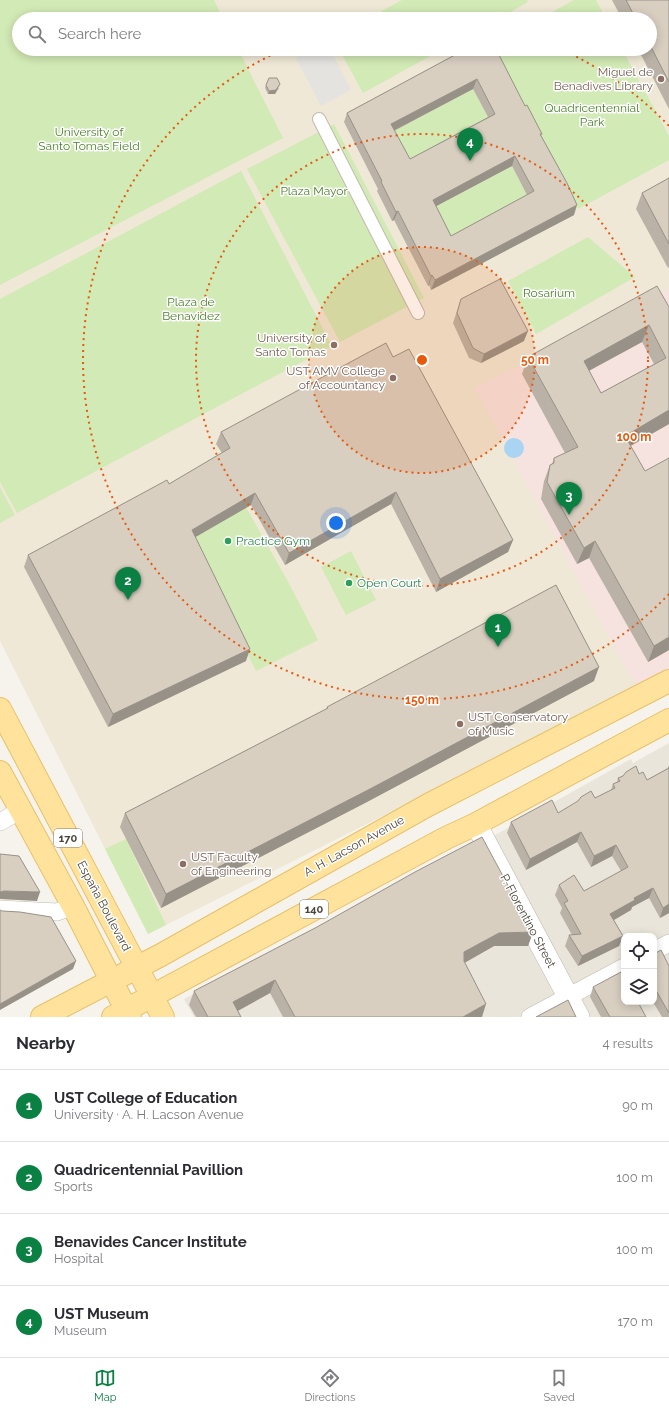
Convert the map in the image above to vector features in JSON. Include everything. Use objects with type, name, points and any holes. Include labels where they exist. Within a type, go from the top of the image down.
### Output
[{"type":"main road","name":"A. H. Lacson Avenue","points":[[42,1017],[112,982],[136,967],[428,805],[669,681]]},
{"type":"main road","name":"España Boulevard","points":[[0,709],[163,1017]]},
{"type":"main road","name":"140","points":[[123,1015],[152,996],[669,720]]},
{"type":"main road","name":"170","points":[[0,772],[73,906],[112,982],[123,1015]]},
{"type":"street","points":[[322,125],[418,312]]},
{"type":"street","points":[[0,822],[20,810]]},
{"type":"street","name":"P. Florentino Street","points":[[476,824],[579,1017]]},
{"type":"street","points":[[0,908],[53,912],[65,910],[73,906]]},
{"type":"street","points":[[657,949],[669,943]]},
{"type":"street","points":[[530,1017],[621,969]]},
{"type":"shaded area","name":"University of Santo Tomas","points":[[0,0],[669,0],[669,670],[637,688],[148,934],[0,641]]},
{"type":"shaded area","points":[[300,56],[334,56],[351,90],[321,106],[296,58]]},
{"type":"shaded area","points":[[669,289],[669,670],[637,688],[475,388]]},
{"type":"shaded area","points":[[669,743],[669,1017],[194,1017],[184,999],[479,844],[631,759],[633,763]]},
{"type":"green space","name":"University of Santo Tomas Field","points":[[0,0],[214,0],[220,12],[12,12],[12,56],[242,56],[283,138],[0,285]]},
{"type":"green space","points":[[402,0],[527,0],[528,2],[510,12],[380,12]]},
{"type":"green space","points":[[574,0],[596,0],[602,12],[552,12]]},
{"type":"green space","points":[[343,56],[430,56],[363,93]]},
{"type":"green space","name":"Quadricentennial Park","points":[[496,56],[626,56],[669,136],[669,160],[578,209]]},
{"type":"green space","points":[[473,89],[491,123],[406,168],[387,134]]},
{"type":"green space","name":"Plaza Mayor","points":[[334,124],[424,298],[340,342],[247,169]]},
{"type":"green space","points":[[512,166],[530,201],[447,245],[429,210]]},
{"type":"green space","name":"Plaza de Benavidez","points":[[241,171],[332,346],[17,513],[0,482],[0,299]]},
{"type":"green space","name":"Rosarium","points":[[588,237],[635,277],[536,334],[508,281]]},
{"type":"green space","name":"Practice Gym","points":[[221,463],[291,587],[318,640],[256,671],[168,494]]},
{"type":"green space","points":[[0,487],[15,515],[0,523]]},
{"type":"green space","name":"Open Court","points":[[351,551],[376,600],[346,615],[321,567]]},
{"type":"green space","points":[[126,839],[166,925],[148,934],[105,849]]},
{"type":"water","points":[[510,438],[518,438],[524,444],[524,452],[518,458],[510,458],[504,452],[504,444]]},
{"type":"building","points":[[626,0],[669,0],[669,82],[656,56],[657,56],[657,12],[632,12]]},
{"type":"building","points":[[453,56],[500,56],[525,106],[527,105],[542,134],[540,134],[567,183],[577,205],[435,280],[432,275],[431,276],[398,211],[396,212],[381,182],[382,181],[347,113]],"holes":[[[477,79],[495,114],[410,159],[391,124]],[[515,156],[534,191],[451,236],[433,200]]]},
{"type":"building","points":[[269,78],[277,78],[280,84],[276,90],[269,91],[266,85]]},
{"type":"building","points":[[669,178],[669,244],[642,193]]},
{"type":"building","points":[[500,279],[528,331],[484,354],[473,348],[457,313],[461,299]]},
{"type":"building","points":[[657,286],[669,307],[669,410],[625,436],[645,471],[669,458],[669,637],[654,646],[595,541],[584,548],[547,482],[550,465],[554,463],[554,458],[578,447],[528,357]],"holes":[[[649,325],[666,358],[601,393],[584,361]]]},
{"type":"building","points":[[386,343],[393,357],[409,349],[513,540],[440,579],[396,492],[289,553],[255,493],[192,530],[250,649],[113,714],[28,555],[167,480],[169,484],[230,448],[221,432]]},
{"type":"building","points":[[556,585],[599,667],[370,789],[166,894],[125,813],[328,708],[327,707]]},
{"type":"building","points":[[636,766],[639,774],[643,772],[647,780],[669,768],[669,904],[663,908],[653,888],[634,898],[635,900],[610,914],[621,933],[621,937],[582,956],[569,935],[581,934],[564,903],[568,901],[559,885],[574,875],[584,891],[628,867],[616,845],[594,856],[581,832],[530,859],[511,822],[552,800],[558,813],[591,791],[595,798],[615,788],[613,784],[620,781],[618,778],[623,776],[626,772]]},
{"type":"building","points":[[482,837],[533,932],[499,933],[464,952],[464,961],[486,1004],[463,1017],[295,1017],[275,980],[233,1002],[241,1017],[208,1017],[194,991],[317,927],[415,872]]},
{"type":"building","points":[[0,854],[19,856],[40,892],[0,892]]},
{"type":"building","points":[[0,910],[51,917],[76,961],[0,1004]]},
{"type":"building","points":[[661,950],[669,966],[669,1013],[657,992],[657,952]]},
{"type":"building","points":[[621,972],[621,1005],[640,1005],[646,1017],[610,1017],[593,987]]},
{"type":"building","points":[[568,1000],[576,1017],[536,1017]]},
{"type":"place","name":"Miguel de Benadives Library","points":[[661,79]]},
{"type":"place","name":"UST Museum","points":[[470,161]]},
{"type":"place","name":"University of Santo Tomas","points":[[334,345]]},
{"type":"place","name":"UST AMV College of Accountancy","points":[[393,378]]},
{"type":"place","name":"Benavides Cancer Institute","points":[[569,515]]},
{"type":"place","name":"Practice Gym","points":[[228,541]]},
{"type":"place","name":"Open Court","points":[[349,583]]},
{"type":"place","name":"Quadricentennial Pavillion","points":[[128,600]]},
{"type":"place","name":"UST College of Education","points":[[498,647]]},
{"type":"place","name":"UST Conservatory of Music","points":[[460,724]]},
{"type":"place","name":"UST Faculty of Engineering","points":[[183,864]]}]
